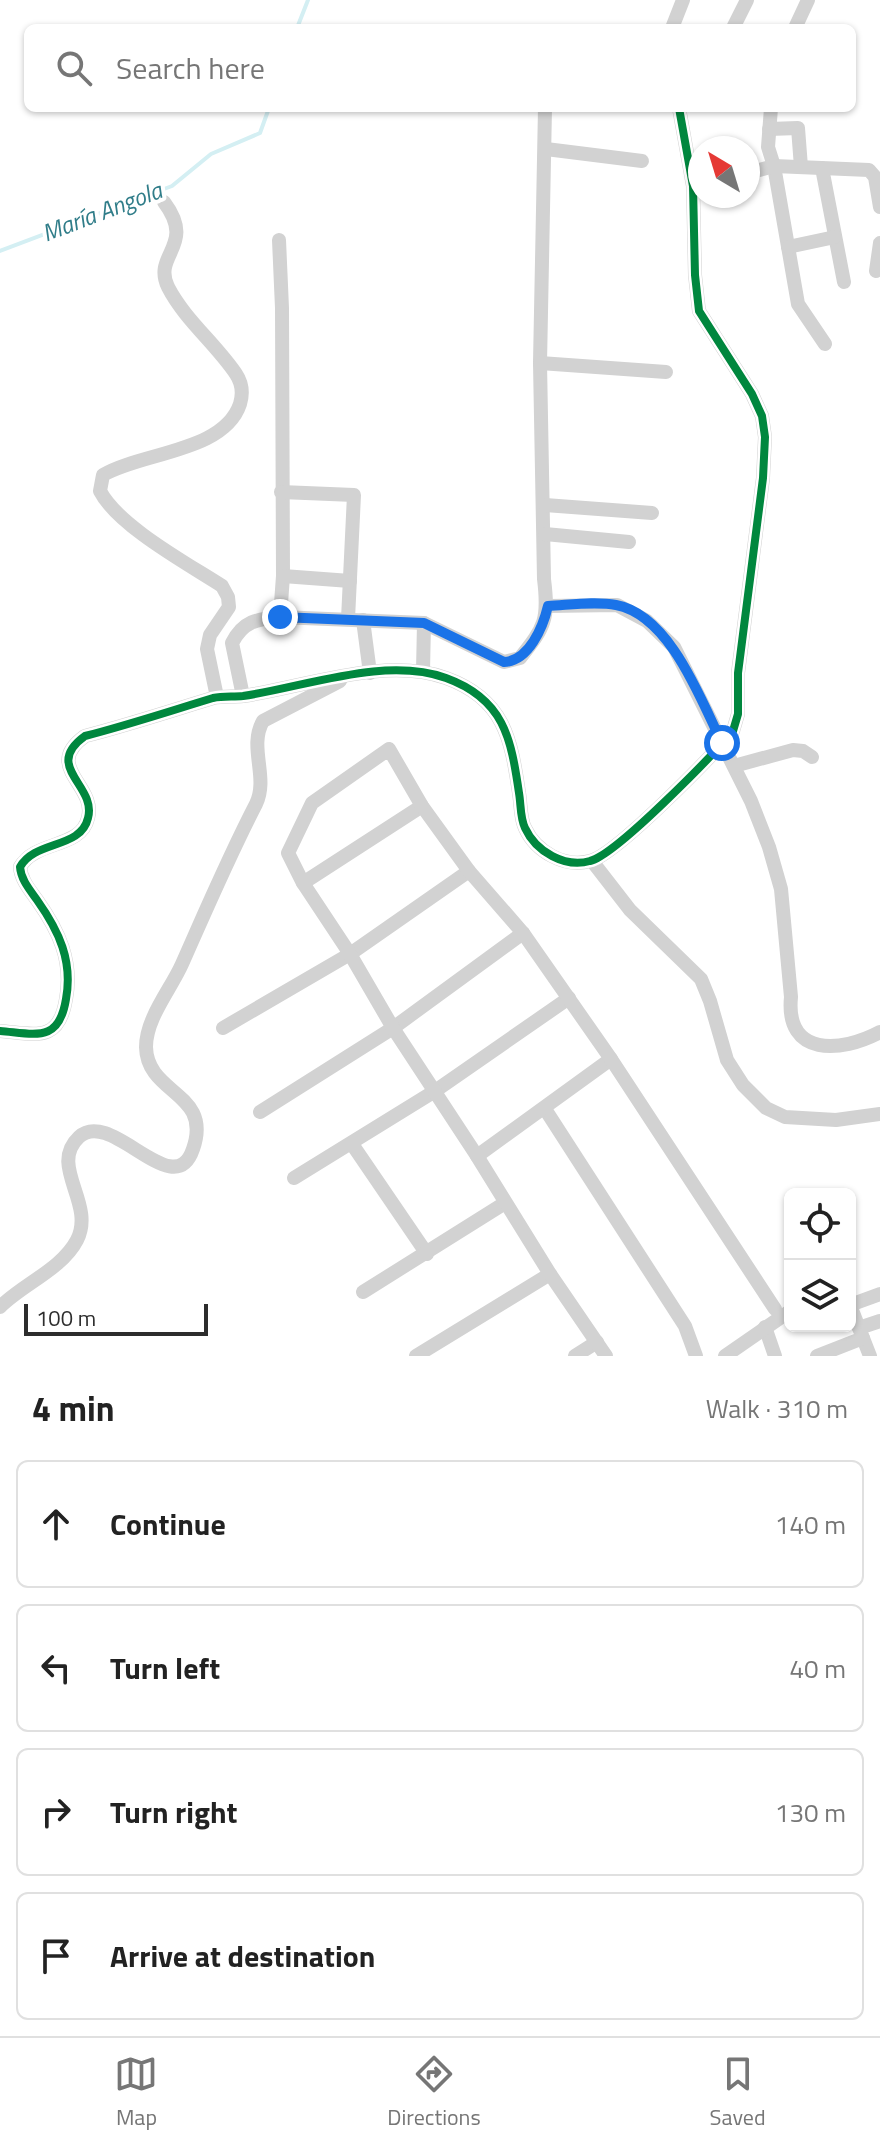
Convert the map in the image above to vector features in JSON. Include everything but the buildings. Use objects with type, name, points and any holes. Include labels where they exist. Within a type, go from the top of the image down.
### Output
[{"type":"street","points":[[674,24],[683,0]]},
{"type":"street","points":[[735,24],[747,0]]},
{"type":"street","points":[[797,24],[808,0]]},
{"type":"street","points":[[243,696],[232,643],[249,622],[280,617],[424,623],[504,662],[511,662],[520,658],[544,622],[548,606],[544,579],[540,363],[545,112]]},
{"type":"street","points":[[680,112],[688,146]]},
{"type":"street","points":[[771,112],[769,157],[774,166],[798,304],[825,344]]},
{"type":"street","points":[[769,129],[798,128],[801,167]]},
{"type":"street","points":[[546,149],[642,161]]},
{"type":"street","points":[[760,170],[774,166],[869,170],[875,177],[880,207]]},
{"type":"street","points":[[822,168],[844,282]]},
{"type":"street","points":[[164,202],[177,224],[177,236],[165,266],[166,284],[185,313],[211,340],[240,379],[242,396],[236,417],[211,436],[134,464],[115,467],[103,475],[100,491],[111,508],[137,529],[225,591],[229,607],[210,635],[207,649],[217,697]]},
{"type":"street","points":[[0,1031],[45,1033],[60,1023],[64,1015],[68,978],[64,946],[26,884],[20,867],[34,852],[78,836],[87,822],[88,800],[73,778],[68,764],[69,753],[75,743],[85,736],[217,697],[243,696],[355,674],[423,671],[460,685],[481,698],[496,713],[508,732],[524,825],[532,840],[548,854],[572,862],[592,861],[619,844],[733,731],[738,714],[738,673],[763,478],[765,437],[762,416],[752,394],[699,311],[695,275],[696,208]]},
{"type":"street","points":[[788,247],[835,237]]},
{"type":"street","points":[[279,240],[283,576],[280,617]]},
{"type":"street","points":[[876,271],[880,243]]},
{"type":"street","points":[[540,363],[666,372]]},
{"type":"street","points":[[281,492],[354,495],[348,619]]},
{"type":"street","points":[[545,505],[652,513]]},
{"type":"street","points":[[545,534],[629,542]]},
{"type":"street","points":[[283,576],[350,581]]},
{"type":"street","points":[[548,606],[617,605],[647,621],[674,647],[751,801],[777,871],[785,924],[791,997],[789,1011],[797,1035],[816,1045],[834,1046],[880,1032]]},
{"type":"street","points":[[363,620],[370,673]]},
{"type":"street","points":[[423,671],[424,623]]},
{"type":"street","points":[[0,1307],[15,1292],[68,1254],[77,1240],[83,1212],[68,1170],[68,1154],[78,1137],[94,1131],[112,1135],[167,1167],[178,1166],[188,1160],[193,1151],[198,1121],[192,1107],[163,1083],[153,1070],[146,1047],[149,1029],[182,965],[258,798],[258,731],[263,721],[355,674]]},
{"type":"street","points":[[282,687],[287,708]]},
{"type":"street","points":[[606,1356],[393,1028],[350,954],[303,883],[288,853],[312,803],[389,749],[422,806],[469,871],[523,933],[782,1310],[765,1327],[725,1356]]},
{"type":"street","points":[[734,766],[793,750],[803,751],[812,757]]},
{"type":"street","points":[[303,883],[422,806]]},
{"type":"street","points":[[592,861],[630,910],[701,979],[727,1060],[743,1085],[766,1108],[785,1117],[836,1120],[880,1114]]},
{"type":"street","points":[[223,1028],[350,954],[469,871]]},
{"type":"street","points":[[260,1112],[393,1028],[523,933]]},
{"type":"street","points":[[294,1178],[435,1091],[569,998]]},
{"type":"street","points":[[477,1156],[611,1059]]},
{"type":"street","points":[[545,1109],[685,1326],[696,1356]]},
{"type":"street","points":[[352,1144],[427,1254]]},
{"type":"street","points":[[363,1292],[505,1203]]},
{"type":"street","points":[[416,1356],[550,1274]]},
{"type":"street","points":[[856,1303],[880,1294]]},
{"type":"street","points":[[856,1320],[870,1356]]},
{"type":"street","points":[[817,1356],[880,1321]]},
{"type":"street","points":[[765,1327],[775,1356]]},
{"type":"street","points":[[575,1356],[597,1342]]},
{"type":"waterway","name":"María Angola","points":[[299,24],[308,0]]},
{"type":"waterway","name":"María Angola","points":[[0,251],[172,186],[211,154],[260,133],[268,112]]},
{"type":"cycle path","points":[[0,1031],[44,1033],[58,1023],[63,1013],[68,985],[66,959],[52,923],[24,881],[20,867],[36,852],[67,840],[84,828],[89,806],[69,767],[69,757],[73,747],[85,736],[213,698],[243,696],[345,675],[397,670],[446,678],[481,697],[501,723],[512,755],[522,820],[530,837],[552,856],[580,863],[603,855],[641,824],[733,731],[738,714],[738,673],[763,478],[765,437],[762,416],[752,394],[699,311],[693,186],[680,112]]},
{"type":"route","points":[[280,617],[424,623],[504,662],[511,662],[520,658],[534,640],[548,606],[617,605],[647,621],[674,647],[722,743]]}]
